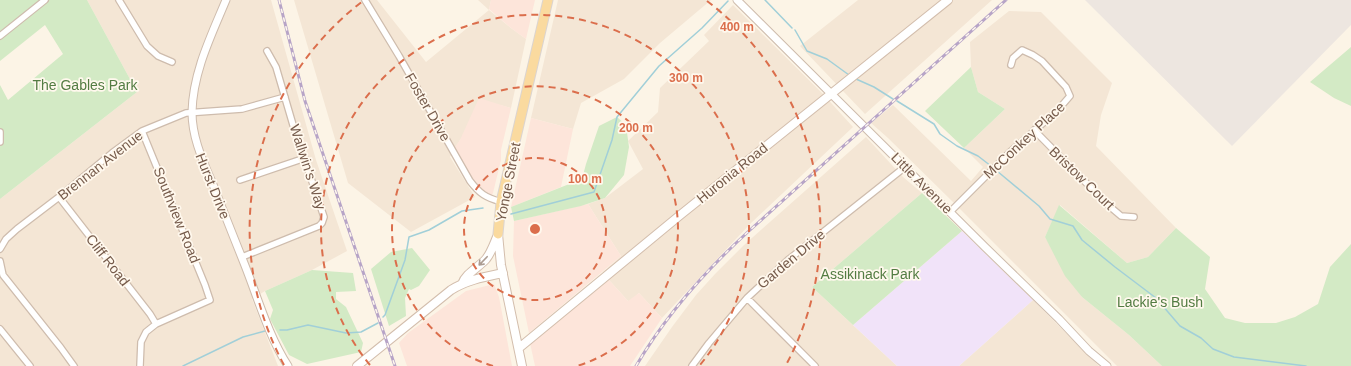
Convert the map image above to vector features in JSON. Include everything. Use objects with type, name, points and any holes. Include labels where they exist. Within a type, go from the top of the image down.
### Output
[{"type":"main road","name":"Yonge Street","points":[[522,366],[503,273],[498,234],[501,202],[548,0]]},
{"type":"main road","name":"Huronia Road","points":[[518,348],[679,216],[948,0]]},
{"type":"main road","points":[[462,284],[464,278],[477,268],[489,255],[498,234]]},
{"type":"main road","points":[[357,366],[439,299],[462,284],[477,278],[503,273]]},
{"type":"street","points":[[0,36],[45,0]]},
{"type":"street","points":[[119,0],[147,46],[158,56],[172,62]]},
{"type":"street","name":"Hurst Drive","points":[[226,0],[206,46],[200,65],[194,90],[192,112],[193,129],[199,151],[271,333],[288,366]]},
{"type":"street","name":"Foster Drive","points":[[366,0],[470,180],[479,192],[491,199],[501,202]]},
{"type":"street","name":"Little Avenue","points":[[737,0],[1090,351],[1107,366]]},
{"type":"street","name":"McConkey Place","points":[[950,212],[980,181],[1034,130],[1057,111],[1070,96],[1066,87],[1042,61],[1034,55],[1022,50],[1013,58],[1011,65]]},
{"type":"street","name":"Wallwin's Way","points":[[242,257],[318,226],[322,223],[324,214],[276,67],[267,51]]},
{"type":"street","name":"Brennan Avenue","points":[[0,249],[6,239],[17,229],[142,131],[192,112],[242,109],[285,97]]},
{"type":"street","name":"Bristow Court","points":[[1034,130],[1108,205],[1121,216],[1134,217]]},
{"type":"street","name":"Southview Road","points":[[142,131],[210,300],[156,324]]},
{"type":"street","points":[[0,132],[0,142]]},
{"type":"street","points":[[240,180],[305,158]]},
{"type":"street","name":"Garden Drive","points":[[692,366],[708,343],[747,298],[788,260],[905,167]]},
{"type":"street","name":"Cliff Road","points":[[59,197],[150,314],[156,324]]},
{"type":"street","points":[[0,261],[1,275],[74,366]]},
{"type":"street","points":[[747,298],[815,366]]},
{"type":"street","points":[[140,366],[141,342],[146,332],[156,324]]},
{"type":"street","points":[[0,329],[30,366]]},
{"type":"shaded area","points":[[87,0],[271,0],[316,160],[347,251],[312,270],[265,291],[252,299],[278,366],[0,366],[0,199],[137,92]]},
{"type":"shaded area","points":[[294,0],[377,0],[426,62],[489,10],[526,39],[511,108],[500,105],[460,140],[450,157],[475,197],[411,232],[348,183]]},
{"type":"shaded area","points":[[478,0],[491,0],[489,10]]},
{"type":"shaded area","points":[[491,0],[535,0],[526,39],[489,9]]},
{"type":"shaded area","points":[[558,0],[711,0],[660,43],[624,79],[581,103],[573,129],[531,118]]},
{"type":"shaded area","points":[[858,0],[992,0],[865,114],[800,46]]},
{"type":"shaded area","points":[[1085,0],[1351,0],[1351,25],[1232,146]]},
{"type":"shaded area","points":[[733,5],[822,93],[853,127],[750,224],[662,318],[639,293],[629,302],[603,272],[621,256],[588,204],[605,198],[643,169],[628,141],[658,112],[660,88],[709,41],[704,35]]},
{"type":"shaded area","points":[[1009,11],[1041,12],[1112,83],[1101,115],[1096,146],[1176,228],[1148,257],[1127,263],[1060,205],[1045,237],[1082,297],[1129,335],[1162,366],[1117,366],[953,202],[871,123],[893,105],[971,181],[983,167],[964,148],[1005,109],[978,92],[971,67],[970,42]]},
{"type":"shaded area","points":[[479,98],[511,108],[501,150],[501,160],[492,195],[480,190],[472,179],[455,147],[460,140]]},
{"type":"shaded area","points":[[531,118],[573,129],[561,187],[511,207]]},
{"type":"shaded area","points":[[866,137],[903,177],[922,193],[812,287],[897,366],[645,366],[696,295],[715,274],[744,245]]},
{"type":"shaded area","points":[[588,204],[621,256],[529,333],[513,256],[514,221]]},
{"type":"shaded area","points":[[962,231],[1033,300],[959,366],[897,366],[853,325]]},
{"type":"shaded area","points":[[609,280],[628,301],[639,293],[662,318],[630,366],[535,366],[530,343]]},
{"type":"shaded area","points":[[494,284],[499,297],[512,366],[407,366],[399,343],[408,333],[466,291]]},
{"type":"shaded area","points":[[1033,300],[1099,366],[959,366]]},
{"type":"green space","name":"The Gables Park","points":[[0,0],[87,0],[137,92],[0,199],[0,85],[8,100],[63,54],[45,25],[0,61]]},
{"type":"green space","points":[[1351,47],[1351,106],[1334,98],[1310,82]]},
{"type":"green space","points":[[971,67],[978,92],[1005,109],[964,148],[925,111]]},
{"type":"green space","points":[[617,117],[626,125],[629,147],[624,175],[605,198],[581,206],[514,221],[511,207],[582,179],[599,126]]},
{"type":"green space","name":"Assikinack Park","points":[[922,193],[962,231],[853,325],[812,287]]},
{"type":"green space","name":"Lackie's Bush","points":[[1059,205],[1127,263],[1148,257],[1176,228],[1210,257],[1205,289],[1225,318],[1245,323],[1276,323],[1295,317],[1318,304],[1330,267],[1351,244],[1351,366],[1162,366],[1129,335],[1082,297],[1065,276],[1045,237]]},
{"type":"green space","points":[[412,248],[430,270],[419,286],[411,290],[409,289],[405,298],[406,316],[389,326],[371,269],[391,252]]},
{"type":"green space","points":[[312,270],[353,273],[356,291],[336,292],[336,299],[346,307],[363,343],[361,352],[307,364],[289,355],[270,319],[273,310],[265,291]]},
{"type":"waterway","points":[[765,0],[792,28]]},
{"type":"waterway","points":[[511,214],[594,192],[612,140],[617,117],[659,66],[702,28],[728,1]]},
{"type":"waterway","points":[[795,30],[807,51],[827,59],[849,75]]},
{"type":"waterway","points":[[856,79],[874,87],[893,99]]},
{"type":"waterway","points":[[897,101],[934,124],[940,134],[957,146],[978,156],[991,166]]},
{"type":"waterway","points":[[997,171],[1039,206],[1050,219],[1073,226],[1082,240],[1156,298],[1180,326],[1201,338],[1213,349],[1234,357],[1306,366]]},
{"type":"waterway","points":[[383,317],[405,260],[409,237],[429,230],[462,211],[483,208]]},
{"type":"waterway","points":[[280,330],[287,330],[308,325],[346,333],[361,332],[378,323]]},
{"type":"waterway","points":[[183,366],[243,337],[265,331]]},
{"type":"railway","points":[[279,0],[305,101],[395,366]]},
{"type":"railway","points":[[636,366],[660,329],[674,311],[703,277],[734,245],[1006,0]]}]
